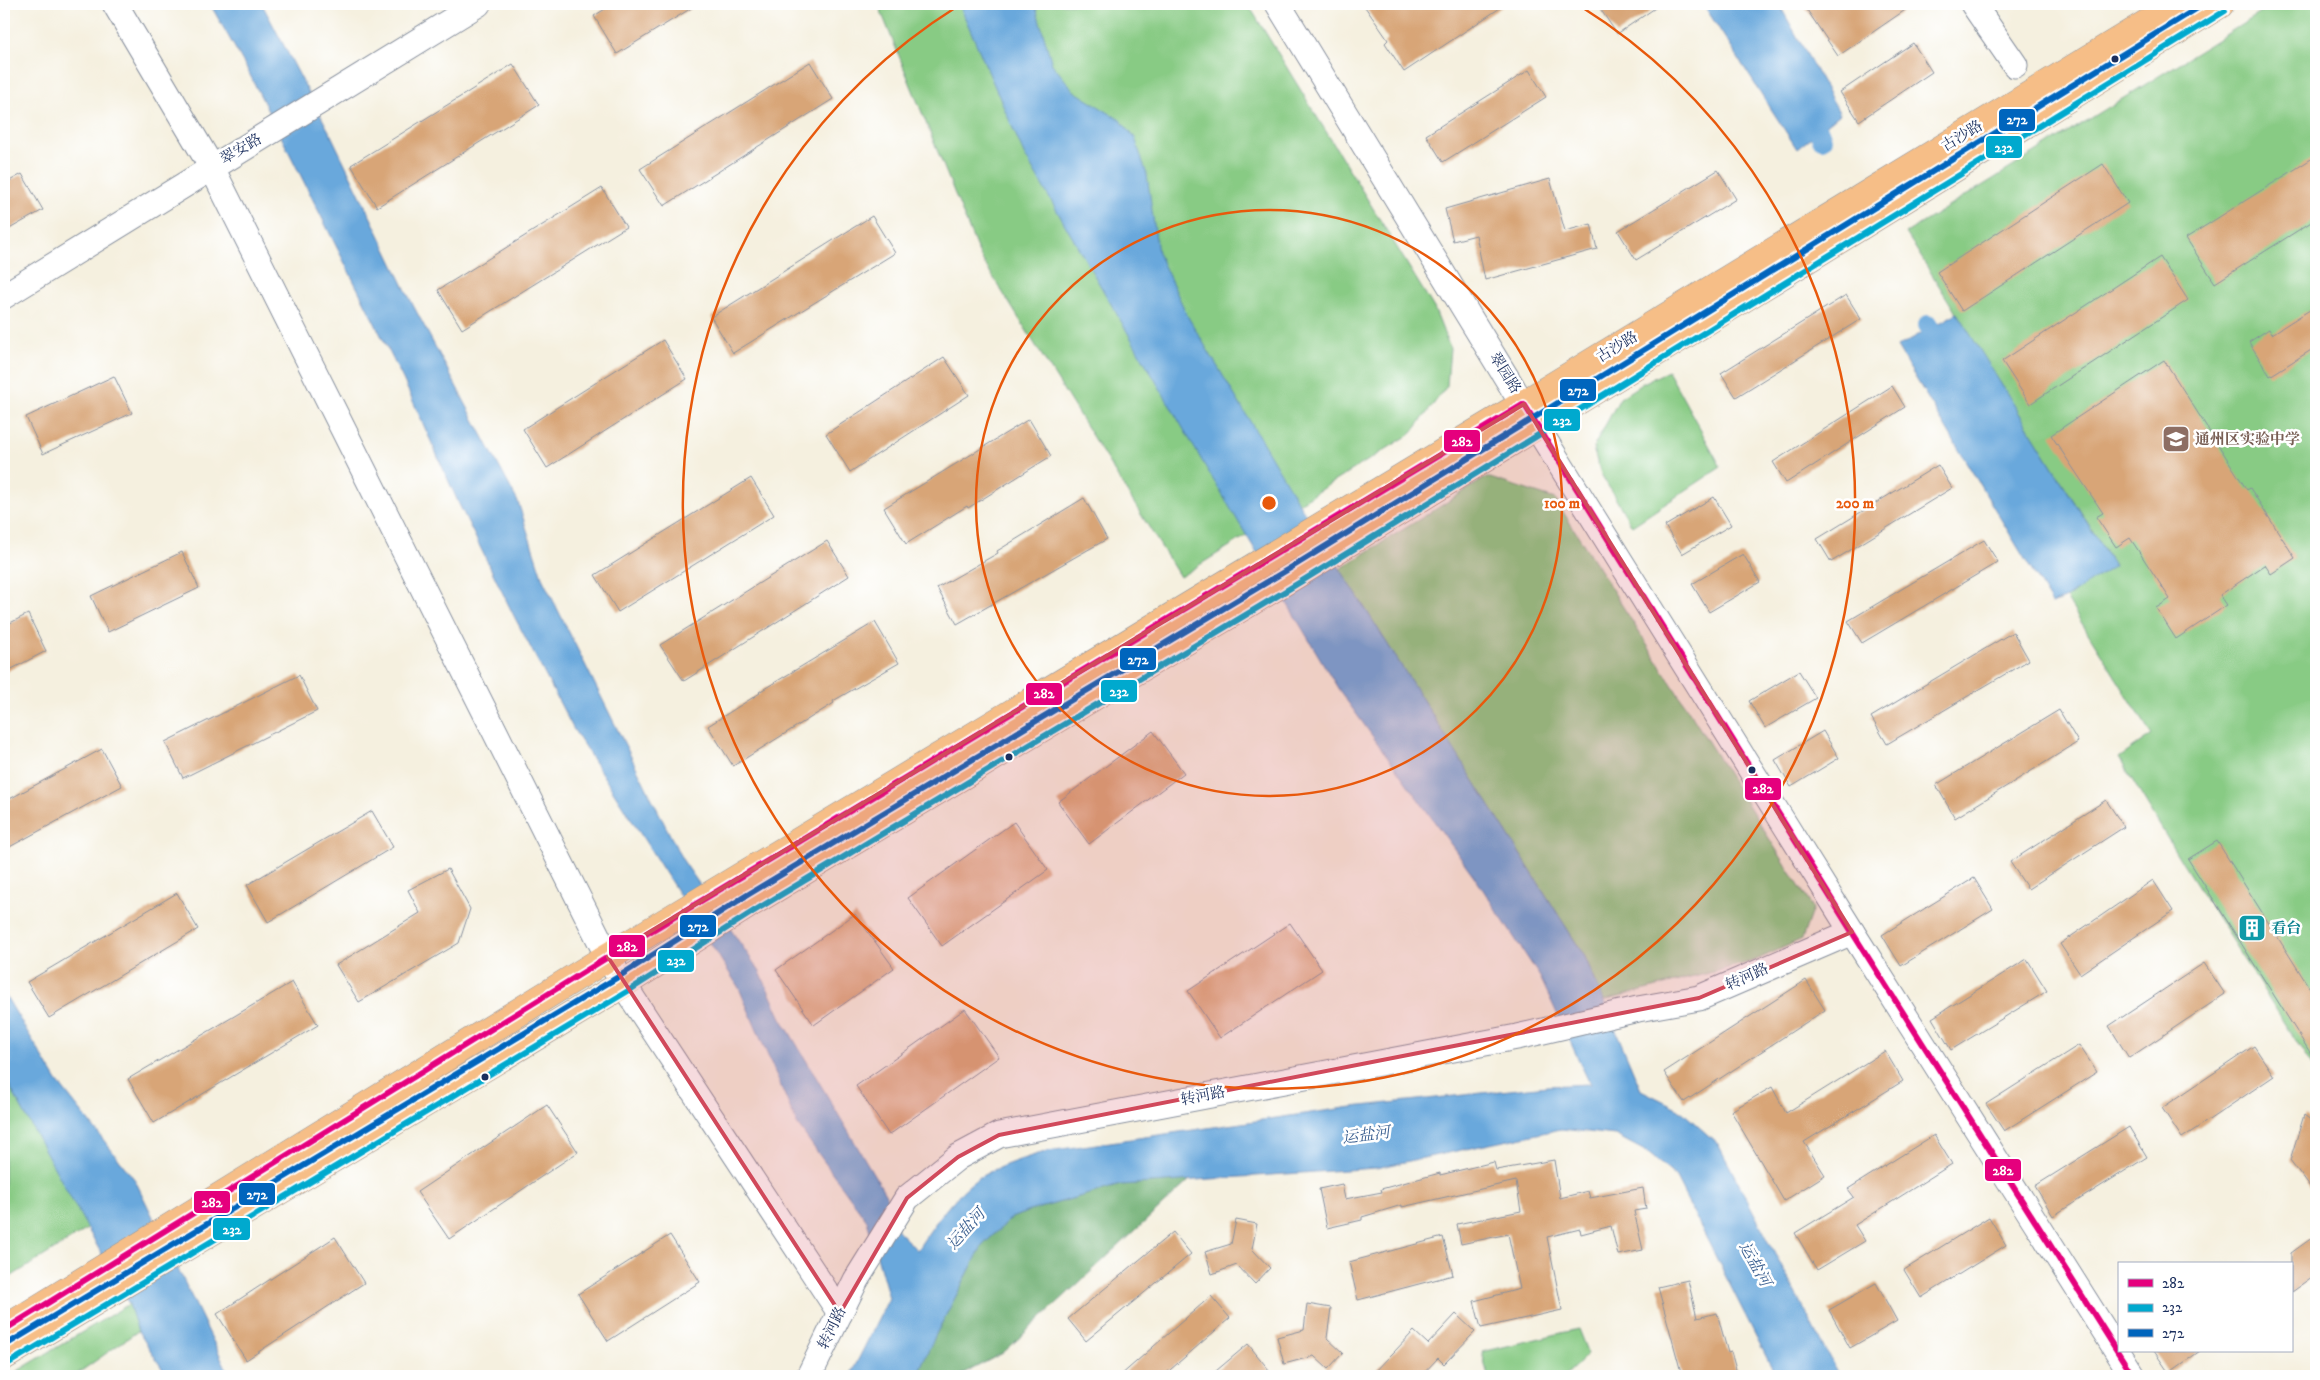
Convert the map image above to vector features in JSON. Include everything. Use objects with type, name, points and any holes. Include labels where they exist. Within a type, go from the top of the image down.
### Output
[{"type":"main road","name":"古沙路","points":[[4,1356],[104,1282],[196,1226],[623,984],[749,904],[1359,536],[1530,415],[2179,4]]},
{"type":"main road","name":"古沙路","points":[[196,1226],[608,957],[1237,577],[1340,515],[1530,415],[2220,4]]},
{"type":"main road","name":"古沙路","points":[[4,1330],[104,1282]]},
{"type":"street","points":[[115,4],[211,166],[608,957],[623,984],[840,1313]]},
{"type":"street","name":"翠安路","points":[[4,296],[211,166],[478,4]]},
{"type":"street","name":"翠园路","points":[[1278,4],[1530,415],[1852,932],[2132,1376]]},
{"type":"street","points":[[1972,4],[2015,65]]},
{"type":"street","name":"转河路","points":[[809,1376],[856,1280],[907,1198],[958,1157],[999,1135],[1517,1037],[1638,1009],[1699,998],[1852,932]]},
{"type":"highlighted area","points":[[1524,404],[1852,932],[1699,998],[999,1135],[958,1157],[907,1198],[840,1313],[608,957]]},
{"type":"green space","points":[[878,4],[1248,4],[1434,308],[1450,348],[1447,386],[1412,433],[1180,577],[980,256]]},
{"type":"green space","name":"通州区实验中学","points":[[2275,4],[2316,4],[2316,1072],[2183,864],[2119,758],[2152,735],[2066,598],[2114,565],[1906,233]]},
{"type":"green space","points":[[1668,371],[1721,467],[1632,526],[1601,474],[1593,448],[1620,398],[1643,383]]},
{"type":"green space","points":[[1487,477],[1555,499],[1813,908],[1802,939],[1754,961],[1604,1001],[1585,957],[1340,569]]},
{"type":"green space","points":[[4,1076],[89,1228],[4,1281]]},
{"type":"green space","points":[[1190,1180],[1003,1353],[959,1376],[917,1376],[935,1336],[982,1246],[1011,1218],[1120,1185]]},
{"type":"green space","points":[[129,1304],[138,1331],[74,1376],[9,1376]]},
{"type":"green space","points":[[1578,1329],[1588,1354],[1565,1376],[1488,1376],[1482,1352]]},
{"type":"water","name":"运盐河","points":[[210,4],[262,4],[331,135],[413,305],[518,502],[543,580],[682,859],[760,972],[781,1018],[886,1195],[897,1230],[917,1250],[945,1210],[980,1177],[1013,1162],[1048,1151],[1352,1107],[1547,1086],[1590,1084],[1540,977],[1476,879],[1339,690],[1205,466],[1024,154],[959,4],[1035,4],[1052,64],[1074,91],[1120,120],[1135,138],[1147,175],[1158,253],[1188,317],[1298,502],[1585,957],[1641,1090],[1679,1109],[1718,1144],[1839,1376],[1776,1376],[1675,1176],[1647,1152],[1615,1135],[1561,1129],[1376,1168],[1120,1185],[1029,1211],[1011,1218],[982,1246],[935,1336],[917,1376],[850,1376],[889,1298],[867,1221],[797,1124],[739,988],[574,730],[514,616],[459,504],[403,379],[247,69]]},
{"type":"water","points":[[1703,4],[1779,4],[1840,114],[1797,149]]},
{"type":"water","points":[[1957,313],[2114,566],[2066,598],[2052,604],[1897,347]]},
{"type":"water","points":[[4,993],[57,1081],[135,1180],[230,1376],[167,1376],[138,1331],[129,1304],[4,1076]]},
{"type":"building","points":[[613,4],[698,4],[617,54],[594,16]]},
{"type":"building","points":[[1363,4],[1506,4],[1404,72],[1385,43],[1388,40]]},
{"type":"building","points":[[1597,4],[1661,4],[1617,34]]},
{"type":"building","points":[[1803,4],[1914,4],[1838,56]]},
{"type":"building","points":[[1913,43],[1932,72],[1859,121],[1840,92]]},
{"type":"building","points":[[810,62],[833,99],[664,206],[640,169]]},
{"type":"building","points":[[513,64],[539,105],[377,207],[351,165]]},
{"type":"building","points":[[1529,70],[1546,97],[1443,162],[1426,135]]},
{"type":"building","points":[[2316,156],[2316,219],[2215,283],[2186,238]]},
{"type":"building","points":[[2103,164],[2128,203],[1962,311],[1937,272]]},
{"type":"building","points":[[1718,170],[1736,199],[1636,260],[1618,231]]},
{"type":"building","points":[[22,174],[43,210],[4,232],[4,184]]},
{"type":"building","points":[[1550,179],[1565,231],[1591,224],[1597,249],[1485,280],[1476,235],[1453,241],[1445,209]]},
{"type":"building","points":[[602,188],[626,227],[462,329],[438,290]]},
{"type":"building","points":[[872,216],[895,253],[733,353],[711,317]]},
{"type":"building","points":[[2160,257],[2188,300],[2030,404],[2002,361]]},
{"type":"building","points":[[1846,295],[1861,319],[1736,397],[1721,373]]},
{"type":"building","points":[[2316,306],[2316,347],[2270,376],[2249,342],[2269,329],[2272,334]]},
{"type":"building","points":[[663,340],[687,379],[547,468],[523,429]]},
{"type":"building","points":[[944,357],[969,395],[850,472],[826,434]]},
{"type":"building","points":[[2164,360],[2247,490],[2250,488],[2295,558],[2271,574],[2265,565],[2220,595],[2227,605],[2176,639],[2156,608],[2170,599],[2130,538],[2116,547],[2096,517],[2103,513],[2051,435]]},
{"type":"building","points":[[114,376],[132,413],[43,454],[26,417]]},
{"type":"building","points":[[1892,386],[1905,407],[1786,483],[1773,462]]},
{"type":"building","points":[[1029,419],[1051,456],[906,544],[884,508]]},
{"type":"building","points":[[1938,465],[1952,488],[1831,562],[1817,539]]},
{"type":"building","points":[[751,478],[774,515],[618,612],[595,575]]},
{"type":"building","points":[[1714,497],[1731,525],[1682,554],[1665,526]]},
{"type":"building","points":[[1084,498],[1107,539],[957,624],[937,588],[998,553],[997,551]]},
{"type":"building","points":[[1984,540],[1998,562],[1862,643],[1848,621]]},
{"type":"building","points":[[827,541],[849,576],[684,681],[660,645]]},
{"type":"building","points":[[182,552],[199,588],[108,632],[91,596]]},
{"type":"building","points":[[1743,554],[1760,582],[1709,612],[1692,584]]},
{"type":"building","points":[[28,614],[46,651],[4,673],[4,626]]},
{"type":"building","points":[[875,622],[899,663],[833,701],[834,703],[733,766],[708,726],[759,692]]},
{"type":"building","points":[[2013,632],[2029,660],[1887,744],[1871,717]]},
{"type":"building","points":[[1799,671],[1816,698],[1765,728],[1749,701]]},
{"type":"building","points":[[299,675],[317,711],[183,778],[165,742]]},
{"type":"building","points":[[2059,710],[2078,742],[1955,818],[1936,785]]},
{"type":"building","points":[[1153,731],[1184,773],[1089,844],[1058,802]]},
{"type":"building","points":[[1823,731],[1839,758],[1791,787],[1775,760]]},
{"type":"building","points":[[102,749],[122,786],[4,850],[4,802]]},
{"type":"building","points":[[2106,800],[2124,827],[2028,889],[2010,862]]},
{"type":"building","points":[[372,811],[393,847],[268,922],[247,885]]},
{"type":"building","points":[[1014,822],[1048,870],[942,946],[908,898]]},
{"type":"building","name":"看台","points":[[2217,841],[2316,998],[2316,1062],[2188,859]]},
{"type":"building","points":[[448,869],[470,909],[459,943],[359,1002],[336,965],[420,913],[408,890]]},
{"type":"building","points":[[1974,878],[1993,909],[1901,966],[1882,935]]},
{"type":"building","points":[[2153,880],[2173,911],[2080,974],[2060,944]]},
{"type":"building","points":[[177,893],[198,929],[49,1018],[27,982]]},
{"type":"building","points":[[855,914],[894,968],[814,1025],[776,970]]},
{"type":"building","points":[[1290,923],[1322,970],[1220,1038],[1188,991]]},
{"type":"building","points":[[2027,959],[2047,991],[1951,1050],[1932,1018]]},
{"type":"building","points":[[2204,963],[2225,994],[2129,1058],[2109,1026]]},
{"type":"building","points":[[1806,980],[1825,1010],[1684,1102],[1664,1072]]},
{"type":"building","points":[[292,982],[318,1025],[154,1123],[128,1079]]},
{"type":"building","points":[[965,1009],[999,1057],[889,1135],[856,1086]]},
{"type":"building","points":[[2079,1045],[2097,1072],[2004,1131],[1986,1104]]},
{"type":"building","points":[[2254,1046],[2274,1076],[2182,1138],[2162,1108]]},
{"type":"building","points":[[1885,1051],[1903,1081],[1804,1142],[1825,1175],[1784,1201],[1731,1111],[1772,1087],[1786,1113]]},
{"type":"building","points":[[547,1105],[578,1152],[449,1239],[417,1192]]},
{"type":"building","points":[[2304,1115],[2316,1124],[2316,1195],[2290,1160]]},
{"type":"building","points":[[2129,1127],[2147,1157],[2053,1216],[2035,1186]]},
{"type":"building","points":[[1934,1135],[1952,1164],[1855,1225],[1865,1241],[1817,1270],[1795,1233],[1854,1197],[1848,1189]]},
{"type":"building","points":[[1554,1160],[1560,1198],[1588,1191],[1590,1198],[1643,1188],[1646,1209],[1634,1211],[1643,1250],[1618,1255],[1611,1226],[1581,1234],[1580,1229],[1547,1237],[1562,1310],[1481,1328],[1474,1301],[1520,1289],[1508,1234],[1461,1244],[1457,1224],[1521,1211],[1516,1181],[1402,1207],[1402,1205],[1362,1217],[1362,1220],[1327,1228],[1319,1189],[1342,1184],[1345,1199],[1382,1192],[1381,1189],[1440,1173],[1440,1175],[1494,1162],[1496,1170]]},
{"type":"building","points":[[1989,1217],[2006,1245],[1921,1298],[1904,1270]]},
{"type":"building","points":[[1236,1220],[1257,1224],[1252,1249],[1270,1268],[1255,1284],[1237,1265],[1212,1274],[1205,1252],[1231,1244]]},
{"type":"building","points":[[1173,1232],[1191,1254],[1086,1341],[1068,1319]]},
{"type":"building","points":[[670,1235],[700,1282],[608,1341],[578,1294]]},
{"type":"building","points":[[2316,1235],[2316,1274],[2292,1291],[2292,1262],[2291,1253]]},
{"type":"building","points":[[335,1237],[364,1283],[246,1360],[217,1314]]},
{"type":"building","points":[[1443,1237],[1453,1275],[1358,1300],[1349,1262]]},
{"type":"building","points":[[1688,1280],[1697,1318],[1717,1313],[1728,1353],[1731,1352],[1737,1373],[1725,1376],[1682,1376],[1658,1287]]},
{"type":"building","points":[[1876,1283],[1897,1321],[1850,1348],[1829,1310]]},
{"type":"building","points":[[1211,1296],[1230,1318],[1163,1376],[1120,1376]]},
{"type":"building","points":[[1307,1304],[1331,1308],[1327,1338],[1343,1353],[1328,1369],[1314,1356],[1284,1364],[1277,1337],[1304,1330]]},
{"type":"building","points":[[1456,1314],[1475,1332],[1444,1364],[1438,1358],[1421,1376],[1371,1376],[1414,1331],[1428,1344]]},
{"type":"building","points":[[1248,1344],[1269,1370],[1261,1376],[1210,1376]]},
{"type":"building","points":[[2155,1352],[2199,1352],[2169,1373]]},
{"type":"waterway","points":[[1819,131],[1822,139]]},
{"type":"transit line","name":"272","points":[[4,1346],[618,977],[744,897],[1292,567],[2204,4]]},
{"type":"transit line","name":"232","points":[[9,1363],[628,991],[754,911],[1302,581],[2225,11]]},
{"type":"transit line","name":"282","points":[[4,1330],[608,957],[1524,404],[1852,932],[2133,1376]]},
{"type":"place","name":"通州区实验中学","points":[[2176,439]]},
{"type":"place","name":"看台","points":[[2252,928]]}]
